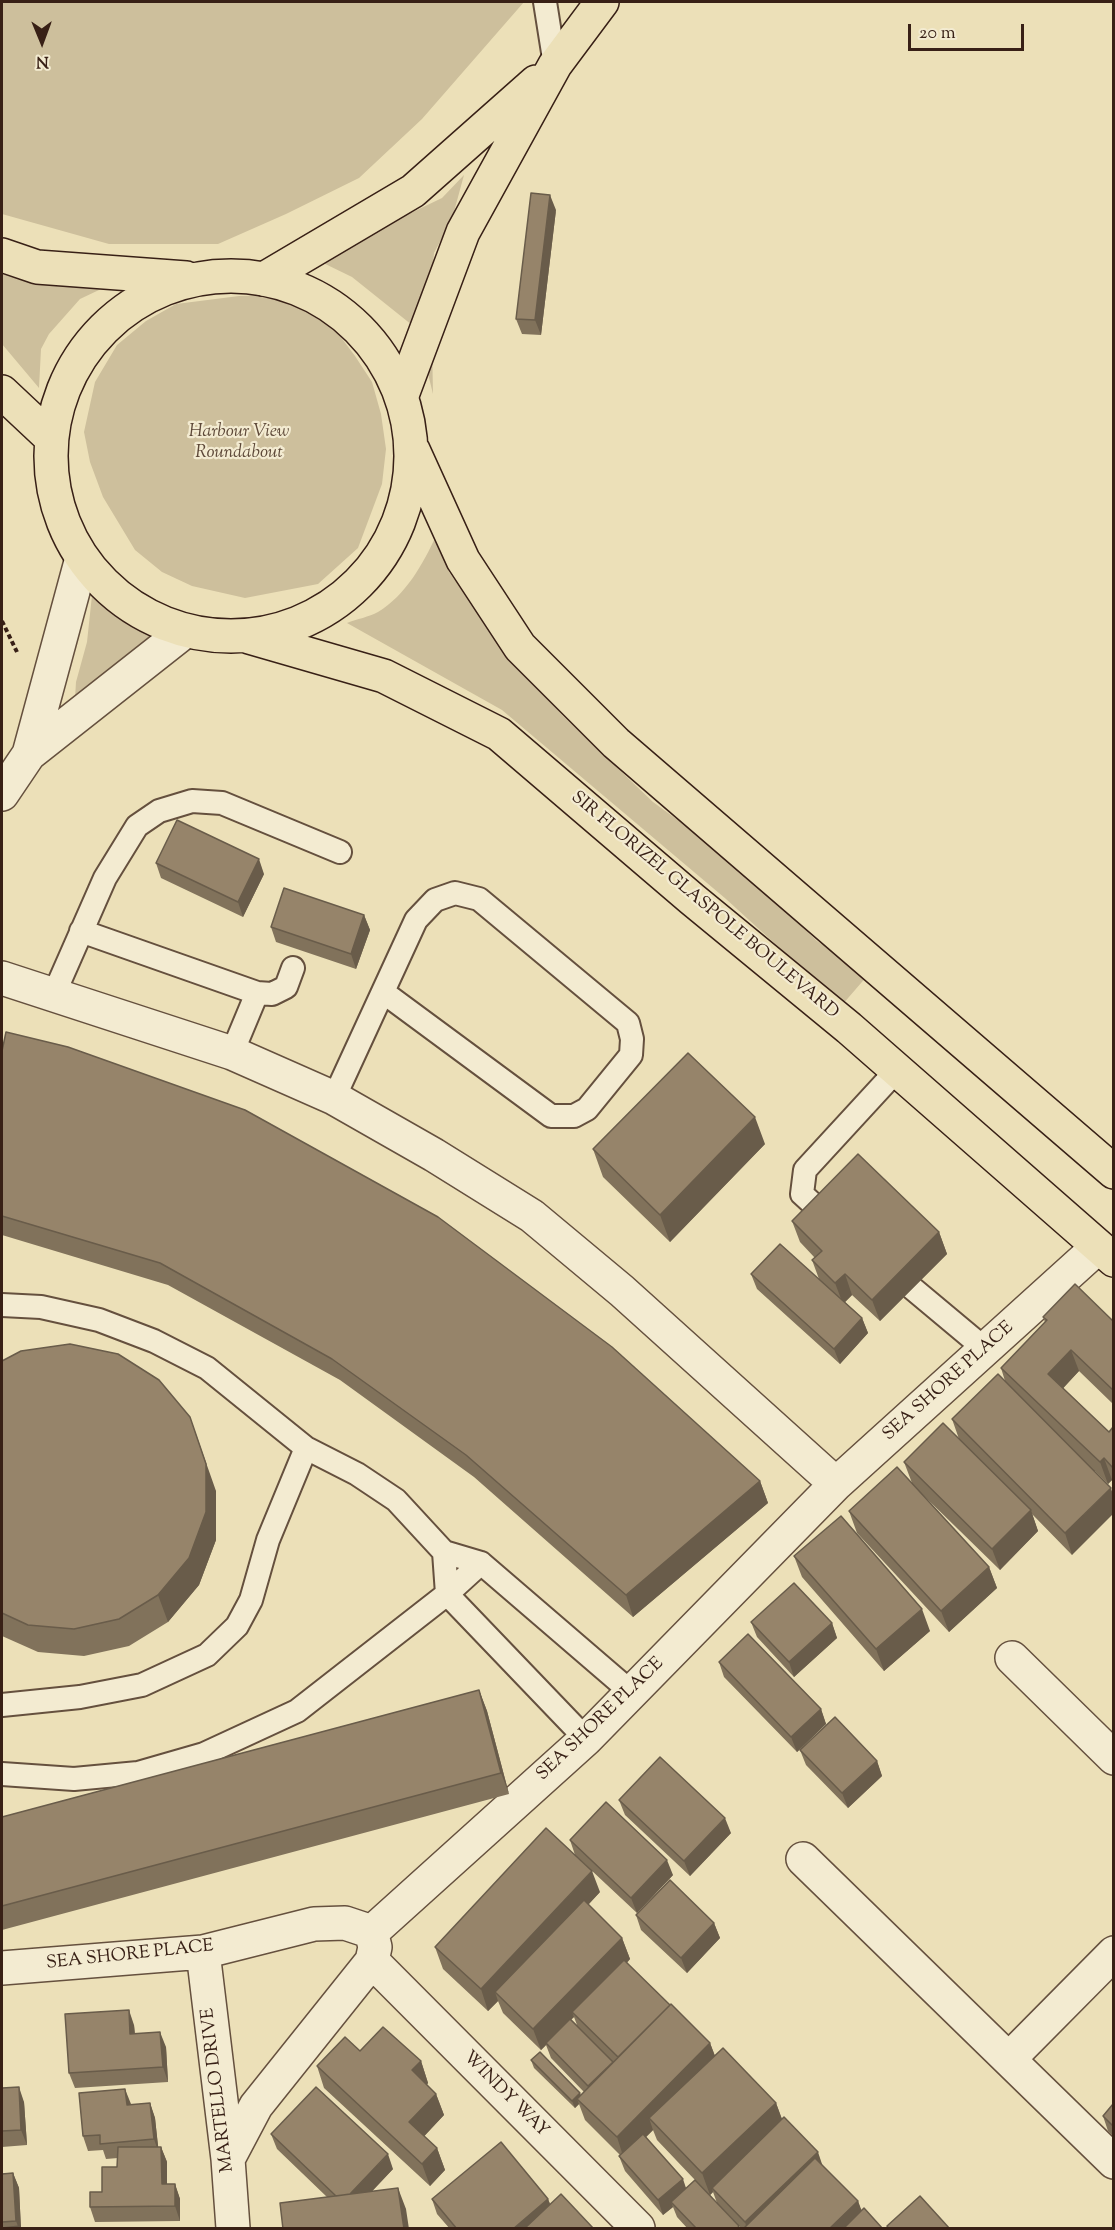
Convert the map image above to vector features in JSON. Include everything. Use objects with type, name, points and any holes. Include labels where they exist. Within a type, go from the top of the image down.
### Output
[{"type":"main road","points":[[402,395],[463,232],[555,64],[602,2]]},
{"type":"main road","points":[[264,279],[413,191],[555,64]]},
{"type":"main road","points":[[2,255],[37,267],[197,279],[264,279],[309,293],[349,319],[381,354],[402,395],[413,450],[463,560],[520,646],[616,743],[1113,1172]]},
{"type":"main road","points":[[197,279],[143,299],[97,334],[66,382],[51,438],[56,501],[82,558],[110,590],[145,615],[185,631],[245,636],[299,624],[347,596],[383,554],[406,504],[413,450]]},
{"type":"main road","points":[[2,392],[51,438]]},
{"type":"main road","name":"SIR FLORIZEL GLASPOLE BOULEVARD","points":[[245,636],[384,676],[499,734],[897,1070],[1106,1253]]},
{"type":"street","points":[[29,754],[82,558]]},
{"type":"street","points":[[2,794],[29,754],[185,631]]},
{"type":"street","points":[[2,978],[232,1053],[334,1098],[434,1155],[531,1216],[622,1292],[836,1484]]},
{"type":"street","name":"SEA SHORE PLACE","points":[[2,1968],[203,1952],[314,1924],[345,1923],[372,1946],[586,1738],[836,1484],[985,1349],[1106,1253]]},
{"type":"street","points":[[1012,1658],[1113,1758]]},
{"type":"street","points":[[803,1859],[1113,2162]]},
{"type":"street","points":[[228,2159],[256,2106],[372,1946]]},
{"type":"street","name":"WINDY WAY","points":[[372,1946],[638,2229]]},
{"type":"street","name":"MARTELLO DRIVE","points":[[203,1952],[228,2159],[232,2229]]},
{"type":"street","points":[[1009,2059],[1113,1953]]},
{"type":"lane","points":[[545,2],[555,64]]},
{"type":"lane","points":[[54,994],[105,878],[136,826],[159,811],[192,801],[222,803],[340,852]]},
{"type":"lane","points":[[334,1098],[382,992],[416,920],[435,900],[455,893],[479,899],[628,1023],[632,1039],[631,1055],[587,1109],[574,1116],[551,1116],[382,992]]},
{"type":"lane","points":[[81,931],[257,993],[272,994],[286,987],[293,968]]},
{"type":"lane","points":[[232,1053],[257,993]]},
{"type":"lane","points":[[826,1216],[802,1194],[805,1170],[897,1070]]},
{"type":"lane","points":[[912,1288],[985,1349]]},
{"type":"lane","points":[[2,1305],[41,1307],[99,1320],[153,1341],[207,1368],[306,1448],[357,1474],[396,1500],[444,1552],[481,1563],[631,1692]]},
{"type":"lane","points":[[2,1705],[80,1697],[142,1685],[207,1655],[237,1626],[251,1600],[268,1540],[306,1448]]},
{"type":"lane","points":[[444,1552],[447,1594],[586,1738]]},
{"type":"lane","points":[[2,1774],[74,1779],[138,1773],[204,1754],[297,1711],[447,1594],[481,1563]]},
{"type":"green space","points":[[3,2],[524,2],[422,119],[359,178],[218,244],[109,244],[2,214]]},
{"type":"green space","points":[[464,175],[452,219],[434,253],[431,289],[433,394],[417,329],[352,277],[315,259],[442,198]]},
{"type":"green space","points":[[2,269],[118,281],[80,299],[49,334],[41,349],[39,388],[2,344]]},
{"type":"green space","name":"Harbour View Roundabout","points":[[275,295],[334,328],[355,356],[372,382],[381,414],[386,449],[382,484],[358,548],[318,584],[245,598],[192,586],[162,572],[135,550],[103,497],[90,462],[84,432],[95,382],[117,345],[146,321],[176,304],[239,296]]},
{"type":"green space","points":[[436,536],[449,572],[511,659],[563,716],[653,802],[734,861],[817,941],[868,975],[842,1005],[726,899],[502,710],[347,623],[378,612],[397,597],[419,568]]},
{"type":"green space","points":[[93,586],[124,616],[161,637],[75,698],[76,682],[87,642]]},
{"type":"building","points":[[531,193],[550,195],[535,320],[516,319]]},
{"type":"building","points":[[177,820],[259,859],[238,902],[156,863]]},
{"type":"building","points":[[284,888],[364,915],[351,954],[271,927]]},
{"type":"building","points":[[6,1032],[68,1047],[245,1110],[438,1217],[612,1347],[760,1481],[626,1595],[466,1455],[332,1359],[160,1263],[2,1216],[2,1051]]},
{"type":"building","points":[[688,1053],[755,1117],[660,1215],[593,1149]]},
{"type":"building","points":[[858,1154],[939,1232],[872,1300],[845,1274],[835,1283],[812,1260],[822,1251],[792,1221]]},
{"type":"building","points":[[780,1244],[862,1318],[834,1349],[751,1274]]},
{"type":"building","points":[[1075,1284],[1113,1321],[1113,1390],[1071,1350],[1048,1374],[1109,1432],[1113,1427],[1113,1468],[1104,1458],[1100,1462],[1001,1368],[1047,1320],[1043,1317]]},
{"type":"building","points":[[70,1344],[118,1354],[159,1380],[190,1417],[206,1464],[206,1512],[189,1558],[158,1595],[119,1619],[74,1629],[28,1625],[2,1613],[2,1361],[21,1351]]},
{"type":"building","points":[[998,1374],[1111,1488],[1065,1533],[952,1419]]},
{"type":"building","points":[[943,1423],[1031,1510],[992,1549],[904,1462]]},
{"type":"building","points":[[897,1467],[989,1567],[941,1611],[849,1511]]},
{"type":"building","points":[[841,1516],[922,1609],[876,1649],[794,1556]]},
{"type":"building","points":[[794,1583],[832,1623],[789,1662],[751,1622]]},
{"type":"building","points":[[748,1634],[821,1709],[791,1737],[719,1662]]},
{"type":"building","points":[[479,1690],[501,1773],[2,1906],[2,1817]]},
{"type":"building","points":[[835,1717],[877,1761],[842,1793],[800,1750]]},
{"type":"building","points":[[660,1757],[725,1818],[684,1861],[619,1800]]},
{"type":"building","points":[[606,1802],[667,1860],[631,1898],[570,1840]]},
{"type":"building","points":[[546,1828],[592,1871],[481,1989],[435,1947]]},
{"type":"building","points":[[670,1880],[714,1923],[681,1958],[636,1915]]},
{"type":"building","points":[[584,1900],[622,1938],[533,2029],[495,1992]]},
{"type":"building","points":[[624,1960],[670,2005],[618,2057],[572,2012]]},
{"type":"building","points":[[671,2004],[710,2043],[617,2137],[577,2099]]},
{"type":"building","points":[[129,2010],[130,2034],[160,2032],[163,2067],[69,2073],[65,2014]]},
{"type":"building","points":[[570,2019],[613,2062],[588,2086],[546,2043]]},
{"type":"building","points":[[383,2027],[421,2061],[412,2070],[436,2094],[409,2122],[437,2148],[422,2164],[317,2066],[345,2037],[360,2051]]},
{"type":"building","points":[[723,2048],[776,2103],[702,2173],[649,2118]]},
{"type":"building","points":[[540,2052],[580,2093],[572,2101],[531,2060]]},
{"type":"building","points":[[19,2087],[21,2130],[2,2131],[2,2088]]},
{"type":"building","points":[[316,2087],[388,2154],[350,2194],[336,2196],[271,2134]]},
{"type":"building","points":[[125,2089],[127,2105],[150,2103],[154,2139],[100,2144],[100,2135],[83,2136],[79,2093]]},
{"type":"building","points":[[1113,2104],[1113,2126],[1103,2116]]},
{"type":"building","points":[[784,2117],[818,2152],[745,2222],[712,2188]]},
{"type":"building","points":[[643,2134],[683,2179],[658,2200],[619,2156]]},
{"type":"building","points":[[501,2142],[548,2199],[513,2229],[457,2229],[432,2199]]},
{"type":"building","points":[[118,2147],[161,2147],[162,2184],[175,2184],[175,2206],[90,2207],[90,2192],[102,2192],[102,2167],[117,2167]]},
{"type":"building","points":[[815,2158],[858,2201],[829,2229],[743,2229]]},
{"type":"building","points":[[13,2173],[16,2221],[2,2222],[2,2174]]},
{"type":"building","points":[[695,2180],[739,2226],[737,2229],[697,2229],[671,2202]]},
{"type":"building","points":[[398,2188],[404,2229],[283,2229],[280,2203]]},
{"type":"building","points":[[561,2194],[594,2229],[524,2229]]},
{"type":"building","points":[[920,2196],[950,2229],[889,2229],[887,2226]]},
{"type":"building","points":[[864,2208],[883,2229],[843,2229]]},
{"type":"building","points":[[20,2226],[20,2229],[2,2229],[2,2228]]}]
